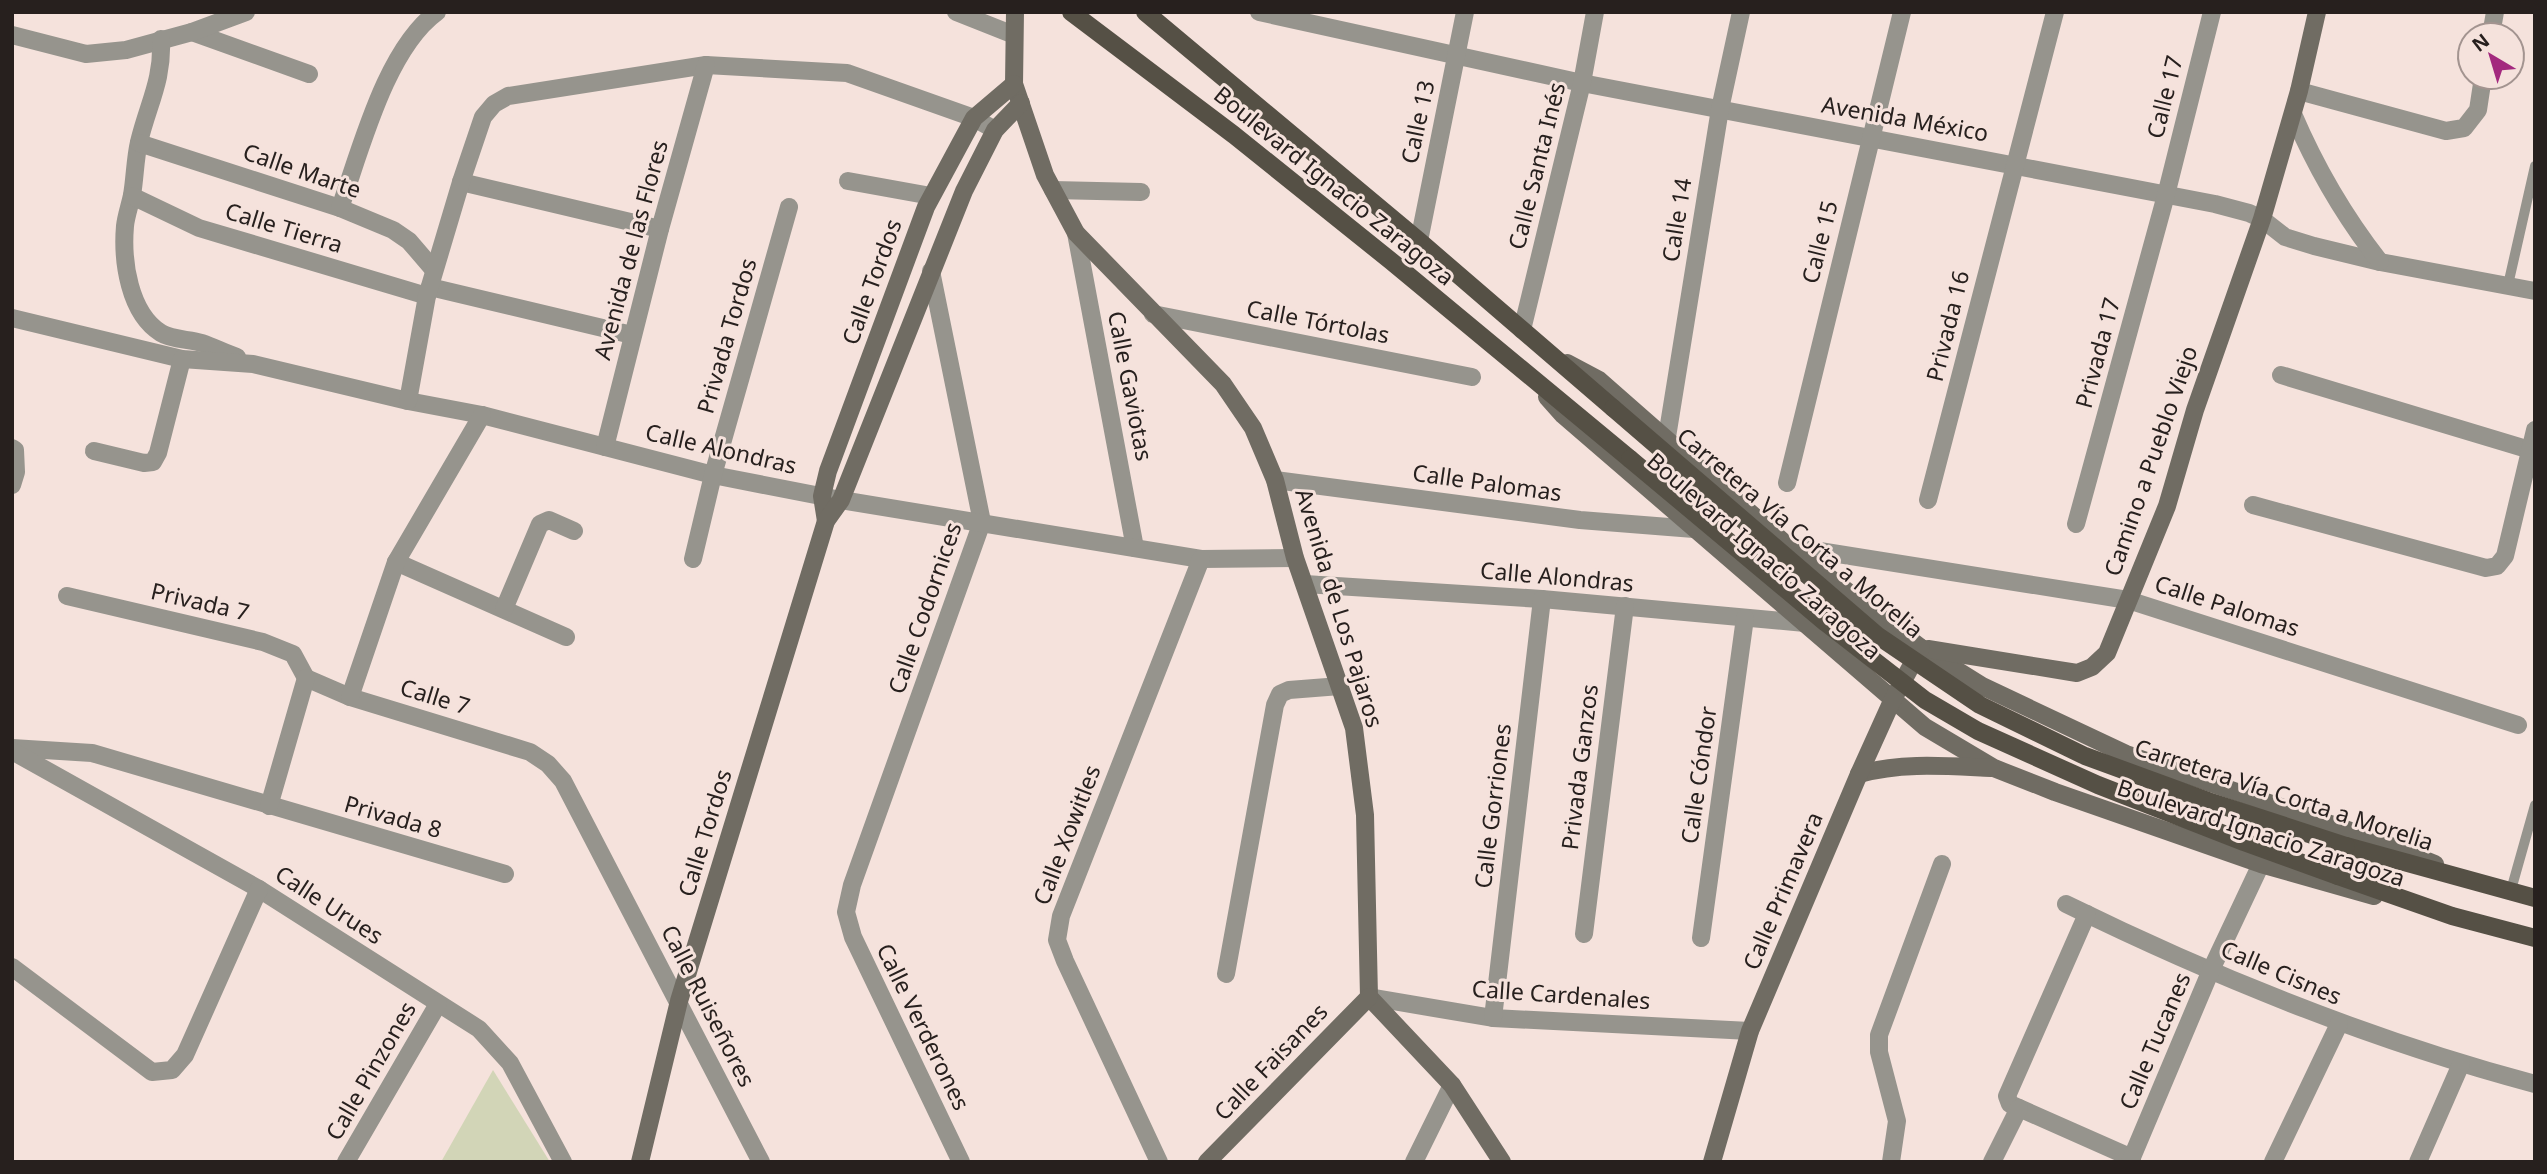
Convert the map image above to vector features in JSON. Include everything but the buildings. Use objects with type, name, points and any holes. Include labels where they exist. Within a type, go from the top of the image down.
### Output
[{"type":"main road","name":"Boulevard Ignacio Zaragoza","points":[[1071,12],[1234,135],[1529,376]]},
{"type":"main road","name":"Boulevard Ignacio Zaragoza","points":[[1145,12],[1555,357]]},
{"type":"main road","name":"Carretera Vía Corta a Morelia","points":[[1555,357],[1878,636],[1980,705],[2085,756],[2208,800],[2346,846],[2464,876]]},
{"type":"main road","points":[[1529,376],[1826,623],[1925,700],[1979,730],[2098,785],[2244,842],[2452,916]]},
{"type":"main road","name":"Boulevard Ignacio Zaragoza","points":[[2464,876],[2535,898]]},
{"type":"main road","name":"Boulevard Ignacio Zaragoza","points":[[2452,916],[2535,939]]},
{"type":"street","points":[[12,35],[86,54],[126,50],[192,32],[246,12]]},
{"type":"street","points":[[340,208],[372,119],[397,60],[411,37],[437,12]]},
{"type":"street","points":[[956,12],[1014,35]]},
{"type":"street","points":[[1015,12],[1014,84],[1045,175],[1076,233],[1153,314]]},
{"type":"street","name":"Avenida México","points":[[1259,12],[1311,19],[1457,57],[1582,83],[2014,164],[2244,211],[2262,219],[2285,237],[2380,262],[2535,290]]},
{"type":"street","name":"Calle 13","points":[[1419,241],[1465,12]]},
{"type":"street","name":"Calle Santa Inés","points":[[1522,330],[1582,83],[1595,12]]},
{"type":"street","name":"Calle 14","points":[[1667,437],[1720,110],[1741,12]]},
{"type":"street","name":"Calle 15","points":[[1787,483],[1902,12]]},
{"type":"street","name":"Privada 16","points":[[1928,499],[2055,12]]},
{"type":"street","name":"Calle 17","points":[[2166,195],[2212,12]]},
{"type":"street","name":"Camino a Pueblo Viejo","points":[[1921,648],[2077,673],[2092,667],[2107,653],[2167,506],[2195,410],[2262,219],[2299,92],[2317,12]]},
{"type":"street","points":[[192,32],[309,74]]},
{"type":"street","points":[[161,39],[159,81],[139,143],[125,226],[126,261],[138,307],[147,321],[162,334],[202,343],[253,364]]},
{"type":"street","points":[[408,401],[430,284],[461,181],[483,117],[494,104],[508,96],[706,65],[847,73],[974,118],[995,130]]},
{"type":"street","name":"Avenida de las Flores","points":[[606,447],[632,335],[706,65]]},
{"type":"street","name":"Calle Tordos","points":[[826,521],[822,496],[828,471],[931,196],[974,118],[1014,84]]},
{"type":"street","points":[[2299,92],[2446,131],[2464,128],[2478,110],[2481,91]]},
{"type":"street","name":"Calle Tordos","points":[[639,1162],[679,1001],[826,521],[841,500],[964,191],[995,130],[1021,103]]},
{"type":"street","points":[[2292,114],[2322,176],[2380,262]]},
{"type":"street","name":"Calle Marte","points":[[139,143],[340,208],[393,230],[409,241],[430,284]]},
{"type":"street","points":[[461,181],[660,229]]},
{"type":"street","points":[[848,181],[931,196]]},
{"type":"street","points":[[1053,190],[1141,192]]},
{"type":"street","name":"Privada 17","points":[[2076,524],[2166,195]]},
{"type":"street","name":"Calle Tierra","points":[[132,196],[199,228],[632,335]]},
{"type":"street","name":"Privada Tordos","points":[[693,559],[713,475],[789,207]]},
{"type":"street","name":"Calle Gaviotas","points":[[1076,233],[1135,548]]},
{"type":"street","name":"Calle Codornices","points":[[846,912],[852,885],[982,522],[931,271]]},
{"type":"street","name":"Calle Tórtolas","points":[[1153,314],[1472,377]]},
{"type":"street","name":"Avenida de Los Pajaros","points":[[1153,314],[1223,384],[1253,428],[1275,480],[1296,558],[1354,728],[1365,815],[1369,997]]},
{"type":"street","name":"Calle Alondras","points":[[12,318],[182,359],[253,364],[408,401],[482,415],[713,475],[841,500],[1201,559],[1296,558]]},
{"type":"street","name":"Boulevard Ignacio Zaragoza","points":[[1555,357],[1599,380],[1788,546],[1921,648],[1982,686],[2126,754],[2371,838],[2464,876]]},
{"type":"street","points":[[94,451],[144,463],[153,462],[158,453],[182,359]]},
{"type":"street","points":[[2281,375],[2530,450]]},
{"type":"street","name":"Boulevard Ignacio Zaragoza","points":[[1529,376],[1563,415],[1892,701],[1926,727],[1994,768],[2261,864],[2424,911],[2452,916]]},
{"type":"street","points":[[350,697],[396,562],[482,415]]},
{"type":"street","points":[[2253,505],[2486,568],[2497,566],[2505,556],[2535,430]]},
{"type":"street","points":[[12,485],[16,472],[13,449]]},
{"type":"street","name":"Calle Palomas","points":[[1275,480],[1580,520],[1694,529]]},
{"type":"street","points":[[503,609],[540,524],[550,520],[574,531]]},
{"type":"street","name":"Calle Palomas","points":[[1788,546],[2129,600],[2518,725]]},
{"type":"street","name":"Calle Xowitles","points":[[1159,1162],[1057,940],[1061,916],[1201,559]]},
{"type":"street","points":[[396,562],[566,637]]},
{"type":"street","name":"Calle Alondras","points":[[1306,584],[1542,599],[1805,623]]},
{"type":"street","name":"Privada 7","points":[[67,596],[263,642],[293,654],[306,678]]},
{"type":"street","name":"Calle Gorriones","points":[[1493,1018],[1542,599]]},
{"type":"street","name":"Privada Ganzos","points":[[1584,934],[1626,606]]},
{"type":"street","name":"Calle Cóndor","points":[[1701,938],[1745,618]]},
{"type":"street","name":"Calle Primavera","points":[[1712,1162],[1750,1031],[1858,774],[1892,701],[1921,648]]},
{"type":"street","points":[[268,806],[306,678]]},
{"type":"street","name":"Calle 7","points":[[306,678],[350,697],[530,752],[548,764]]},
{"type":"street","points":[[1226,974],[1275,705],[1280,694],[1289,690],[1340,686]]},
{"type":"street","name":"Calle Urues","points":[[12,750],[92,754],[268,806]]},
{"type":"street","name":"Calle Urues","points":[[12,750],[259,889],[479,1029],[510,1063],[563,1162]]},
{"type":"street","name":"Calle Ruiseñores","points":[[548,764],[563,781],[761,1162]]},
{"type":"street","points":[[1858,774],[1881,768],[1915,765],[1994,768]]},
{"type":"street","name":"Privada 8","points":[[268,806],[505,874]]},
{"type":"street","points":[[1891,1162],[1897,1121],[1879,1052],[1878,1035],[1942,864]]},
{"type":"street","name":"Calle Tucanes","points":[[2131,1160],[2211,970],[2261,864]]},
{"type":"street","points":[[12,967],[152,1072],[172,1070],[185,1055],[259,889]]},
{"type":"street","name":"Calle Cisnes","points":[[2066,904],[2339,1024],[2461,1065],[2535,1084]]},
{"type":"street","name":"Calle Verderones","points":[[846,912],[853,937],[961,1162]]},
{"type":"street","points":[[2087,914],[2007,1096],[2013,1104],[2131,1160]]},
{"type":"street","points":[[1369,997],[1451,1085],[1502,1162]]},
{"type":"street","name":"Calle Cardenales","points":[[1369,997],[1493,1018],[1750,1031]]},
{"type":"street","name":"Calle Faisanes","points":[[1208,1162],[1369,997]]},
{"type":"street","name":"Calle Pinzones","points":[[346,1162],[439,1004]]},
{"type":"street","points":[[2273,1162],[2339,1024]]},
{"type":"street","points":[[2418,1162],[2461,1065]]},
{"type":"street","points":[[1414,1162],[1451,1085]]},
{"type":"street","points":[[1992,1162],[2013,1104]]},
{"type":"lane","points":[[2508,285],[2535,166]]},
{"type":"lane","points":[[2511,890],[2535,805]]},
{"type":"green space","points":[[493,1070],[550,1162],[441,1162]]}]
